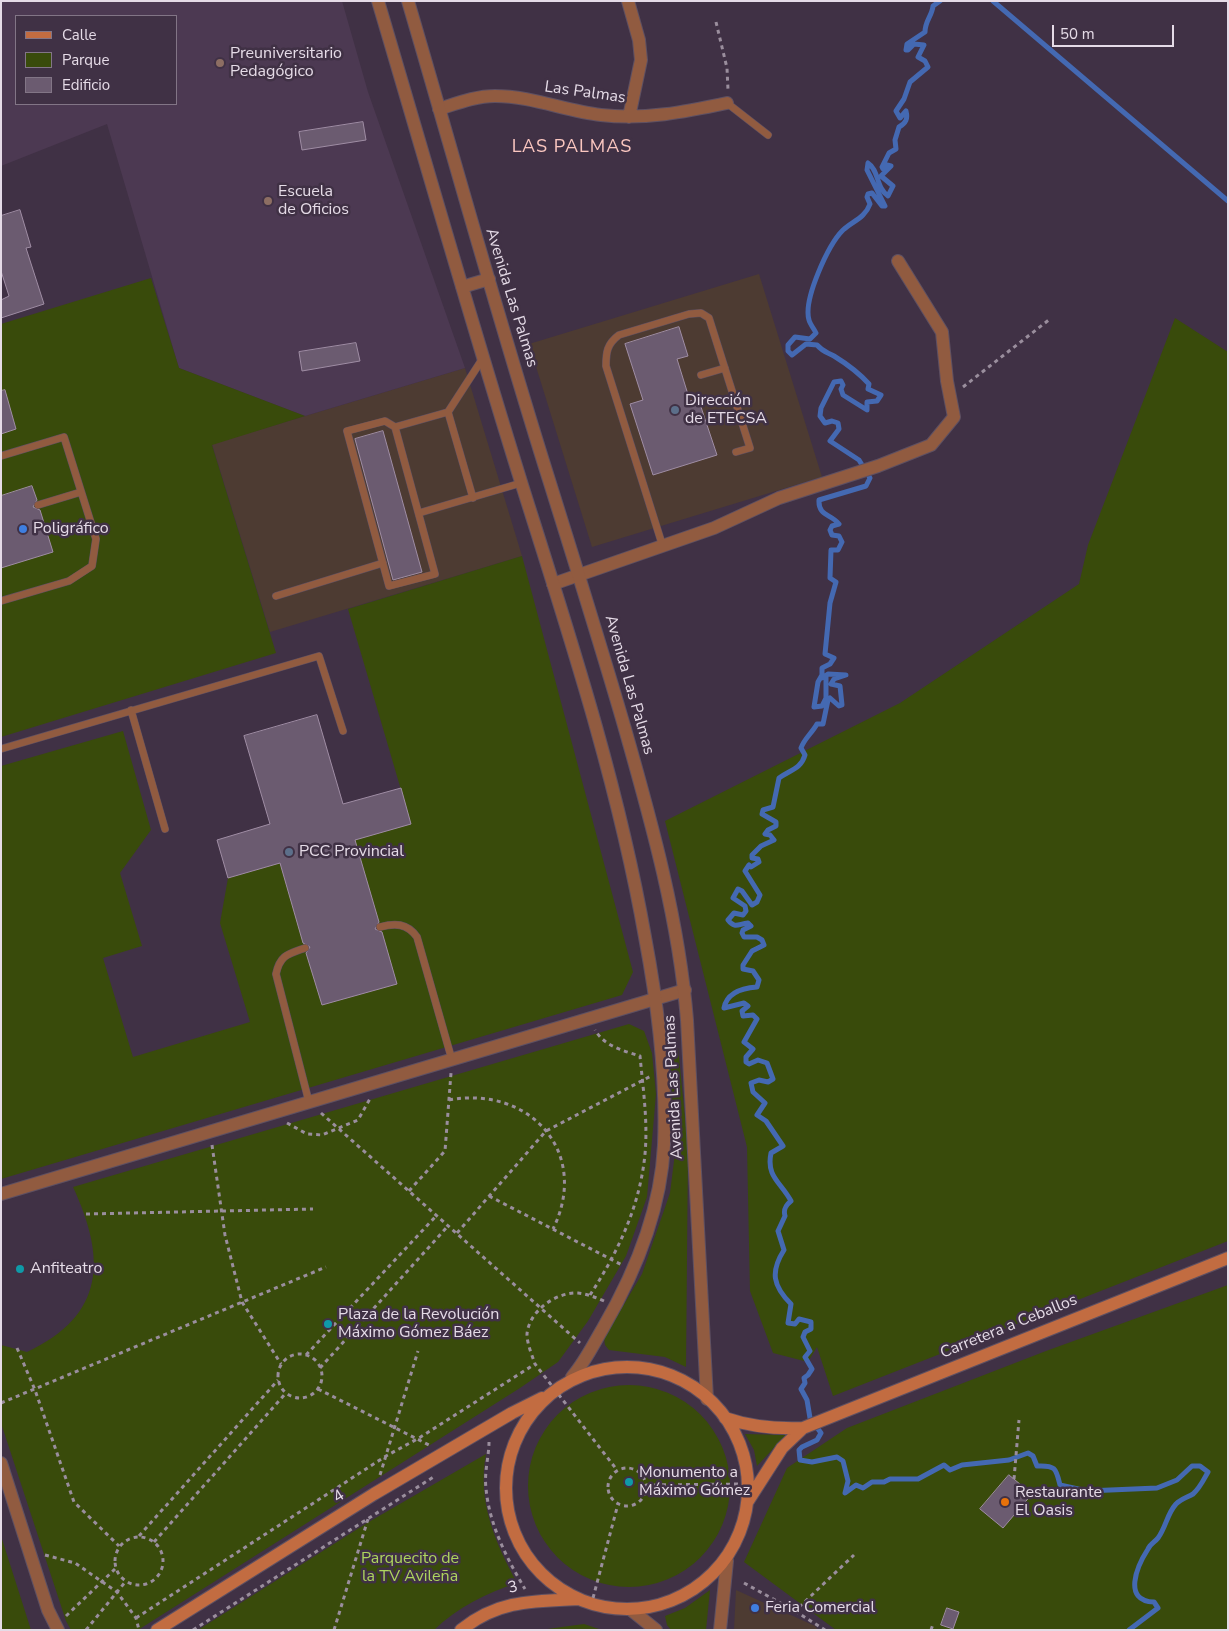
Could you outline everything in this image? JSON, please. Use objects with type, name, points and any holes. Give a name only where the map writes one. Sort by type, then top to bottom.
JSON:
[{"type":"main road","name":"Carretera a Ceballos","points":[[725,1418],[743,1425],[772,1429],[803,1428],[1228,1258]]},
{"type":"main road","points":[[625,1368],[669,1376],[707,1399],[725,1418],[738,1442],[746,1469],[748,1484],[743,1522],[727,1560],[711,1578],[689,1592],[661,1604],[630,1609],[579,1599],[551,1582],[528,1559],[513,1530],[506,1498],[508,1466],[518,1435],[542,1398],[572,1377],[625,1368]]},
{"type":"main road","name":"4","points":[[158,1630],[374,1494],[512,1413],[542,1398]]},
{"type":"main road","name":"Carretera a Ceballos","points":[[747,1503],[782,1448],[803,1428]]},
{"type":"main road","name":"3","points":[[461,1630],[473,1620],[518,1602],[579,1599]]},
{"type":"street","name":"Avenida Las Palmas","points":[[378,1],[483,358],[554,584],[623,826],[656,999],[665,1105],[661,1168],[652,1212],[634,1271],[589,1352],[572,1377]]},
{"type":"street","name":"Avenida Las Palmas","points":[[408,1],[488,279],[580,576],[650,818],[670,905],[685,990],[707,1399]]},
{"type":"street","points":[[628,1],[639,40],[641,60],[629,117]]},
{"type":"street","name":"Las Palmas","points":[[439,109],[471,99],[496,96],[603,116],[629,117],[663,116],[727,104]]},
{"type":"street","points":[[554,584],[663,548],[714,528],[778,498],[878,466],[930,445],[954,417],[942,332],[898,261]]},
{"type":"street","points":[[462,287],[488,279]]},
{"type":"street","points":[[1,1194],[685,990]]},
{"type":"street","points":[[1,1463],[48,1610],[57,1628]]},
{"type":"street","points":[[720,1630],[727,1560]]},
{"type":"street","points":[[630,1609],[656,1630]]},
{"type":"lane","points":[[727,104],[768,135]]},
{"type":"lane","points":[[663,548],[606,366],[606,350],[611,341],[619,336],[689,314],[701,313],[709,318],[750,448],[736,452]]},
{"type":"lane","points":[[395,427],[448,412],[483,358]]},
{"type":"lane","points":[[701,375],[725,368]]},
{"type":"lane","points":[[448,412],[473,498]]},
{"type":"lane","points":[[385,421],[395,427],[418,514],[435,574],[389,586],[346,431],[385,421]]},
{"type":"lane","points":[[1,456],[64,437],[96,539],[92,566],[69,581],[1,601]]},
{"type":"lane","points":[[418,514],[522,483]]},
{"type":"lane","points":[[38,505],[82,492]]},
{"type":"lane","points":[[276,596],[383,564]]},
{"type":"lane","points":[[1,749],[320,656],[343,731]]},
{"type":"lane","points":[[130,710],[165,829]]},
{"type":"lane","points":[[380,927],[392,924],[402,925],[412,931],[416,937],[452,1060]]},
{"type":"lane","points":[[305,948],[278,962],[276,974],[310,1102]]},
{"type":"path","points":[[716,22],[727,68],[727,104]]},
{"type":"path","points":[[950,397],[1050,319]]},
{"type":"path","points":[[590,1019],[600,1038],[621,1050],[640,1056],[644,1154],[629,1222],[612,1260],[590,1295]]},
{"type":"path","points":[[409,1191],[445,1151],[452,1060]]},
{"type":"path","points":[[457,1233],[546,1130],[663,1070]]},
{"type":"path","points":[[272,1113],[307,1134],[322,1135],[340,1130],[358,1120],[366,1109],[376,1082]]},
{"type":"path","points":[[449,1100],[467,1097],[483,1098],[516,1107],[540,1122],[554,1142],[562,1164],[564,1189],[558,1220],[553,1229]]},
{"type":"path","points":[[310,1102],[589,1352]]},
{"type":"path","points":[[139,1536],[154,1542],[160,1548],[163,1564],[156,1578],[141,1585],[126,1581],[115,1569],[114,1561],[118,1546],[124,1540],[139,1536],[278,1380],[281,1364],[242,1302],[225,1235],[210,1132]]},
{"type":"path","points":[[489,1196],[634,1271]]},
{"type":"path","points":[[86,1214],[313,1209]]},
{"type":"path","points":[[306,1355],[437,1215]]},
{"type":"path","points":[[320,1368],[448,1226]]},
{"type":"path","points":[[1,1402],[35,1390],[326,1267]]},
{"type":"path","points":[[17,1348],[35,1390],[74,1502],[118,1546]]},
{"type":"path","points":[[278,1380],[286,1393],[303,1398],[318,1389],[322,1373],[318,1363],[306,1355],[296,1355],[281,1364]]},
{"type":"path","points":[[136,1618],[386,1456],[419,1438],[535,1364]]},
{"type":"path","points":[[318,1389],[419,1438],[445,1453]]},
{"type":"path","points":[[154,1542],[286,1393]]},
{"type":"path","points":[[1014,1479],[1019,1420]]},
{"type":"path","points":[[482,1447],[490,1442],[486,1488],[499,1538],[510,1564],[532,1601]]},
{"type":"path","points":[[630,1468],[641,1474],[646,1485],[643,1498],[632,1506],[618,1504],[613,1501],[607,1491],[609,1479],[617,1470],[630,1468]]},
{"type":"path","points":[[193,1630],[441,1473]]},
{"type":"path","points":[[646,1485],[748,1484]]},
{"type":"path","points":[[592,1603],[618,1504]]},
{"type":"path","points":[[29,1551],[75,1562],[117,1592],[136,1618],[139,1630]]},
{"type":"path","points":[[795,1612],[854,1555]]},
{"type":"path","points":[[57,1628],[115,1569]]},
{"type":"path","points":[[86,1630],[126,1581]]},
{"type":"path","points":[[744,1582],[825,1630]]},
{"type":"path","points":[[931,1630],[933,1624]]},
{"type":"shaded area","name":"Escuela de Oficios","points":[[1,1],[342,1],[368,92],[465,368],[305,416],[179,368],[107,124],[1,166]]},
{"type":"shaded area","name":"Dirección de ETECSA","points":[[759,274],[822,477],[592,547],[529,344]]},
{"type":"shaded area","points":[[465,368],[522,556],[270,632],[212,444]]},
{"type":"shaded area","name":"Feria Comercial","points":[[736,1590],[815,1626],[818,1630],[734,1630]]},
{"type":"green space","points":[[151,278],[179,368],[305,416],[212,445],[276,653],[1,737],[1,324]]},
{"type":"green space","points":[[1175,318],[1228,352],[1228,1241],[833,1396],[817,1347],[808,1362],[773,1353],[750,1291],[747,1147],[665,821],[900,703],[1079,584],[1088,545]]},
{"type":"green space","name":"PCC Provincial","points":[[522,556],[633,972],[622,995],[1,1179],[1,766],[123,731],[151,830],[120,873],[142,946],[103,958],[133,1057],[250,1022],[220,923],[228,878],[280,863],[322,1005],[397,984],[355,840],[411,824],[348,609]]},
{"type":"green space","points":[[675,1017],[688,1148],[686,1367],[665,1357],[609,1350],[605,1345],[604,1338],[642,1274],[670,1193],[675,1153],[668,1019]]},
{"type":"green space","name":"Plaza de la Revolución Máximo Gómez Báez","points":[[629,1024],[644,1031],[652,1053],[656,1094],[647,1197],[626,1256],[588,1321],[558,1362],[138,1630],[71,1630],[66,1621],[1,1423],[1,1345],[27,1352],[53,1337],[72,1321],[85,1302],[92,1282],[94,1261],[91,1238],[84,1213],[73,1187]]},
{"type":"green space","points":[[1228,1285],[1228,1630],[836,1630],[744,1562],[787,1468],[847,1428],[1046,1351]]},
{"type":"green space","points":[[629,1385],[649,1387],[668,1393],[685,1402],[707,1422],[722,1447],[728,1466],[730,1486],[728,1506],[722,1525],[713,1542],[693,1564],[668,1579],[649,1585],[629,1587],[609,1585],[590,1579],[573,1570],[551,1550],[536,1525],[530,1506],[528,1486],[530,1466],[536,1447],[545,1430],[565,1408],[590,1393],[609,1387]]},
{"type":"green space","points":[[745,1434],[786,1435],[757,1466],[754,1450]]},
{"type":"green space","name":"Parquecito de la TV Avileña","points":[[486,1454],[484,1488],[486,1505],[495,1537],[517,1583],[494,1591],[472,1602],[434,1630],[198,1630],[367,1523]]},
{"type":"green space","points":[[1,1536],[31,1630],[1,1630]]},
{"type":"green space","points":[[710,1590],[706,1630],[671,1630],[667,1625],[665,1616],[685,1608]]},
{"type":"green space","points":[[584,1624],[602,1630],[540,1630]]},
{"type":"building","points":[[363,122],[366,140],[302,150],[299,132]]},
{"type":"building","points":[[20,210],[31,247],[26,248],[44,304],[1,318],[1,300],[9,296],[1,271],[1,216]]},
{"type":"building","points":[[679,327],[688,356],[677,359],[690,401],[698,398],[717,455],[653,475],[630,404],[643,400],[625,344]]},
{"type":"building","points":[[356,343],[360,361],[302,371],[299,352]]},
{"type":"building","points":[[5,390],[16,429],[1,434],[1,391]]},
{"type":"building","points":[[383,431],[422,572],[393,580],[355,439]]},
{"type":"building","name":"Poligráfico","points":[[32,486],[37,500],[33,507],[40,510],[53,552],[1,568],[1,496]]},
{"type":"building","name":"PCC Provincial","points":[[317,715],[343,804],[401,788],[411,824],[355,840],[379,922],[375,929],[382,932],[397,984],[322,1005],[306,953],[310,947],[303,943],[280,863],[228,878],[217,840],[270,824],[244,736]]},
{"type":"building","points":[[1009,1475],[1032,1494],[1003,1528],[980,1509]]},
{"type":"building","points":[[947,1608],[959,1612],[953,1629],[941,1625]]},
{"type":"waterway","points":[[940,1],[933,6],[925,32],[907,44],[906,50],[914,44],[924,45],[918,57],[925,61],[928,67],[910,82],[904,99],[896,111],[900,118],[906,111],[907,119],[899,127],[895,140],[896,149],[889,153],[882,167],[883,169],[887,165],[891,166],[881,176],[893,186],[888,196],[884,193],[872,166],[868,163],[867,170],[885,206],[882,206],[872,193],[868,194],[867,197],[870,204],[868,209],[837,237],[818,273],[810,300],[809,320],[816,333],[810,339],[795,337],[788,345],[788,351],[792,355],[806,344],[817,345],[823,351],[839,359],[857,372],[869,384],[868,389],[881,395],[877,401],[867,402],[867,410],[843,395],[841,381],[834,382],[821,408],[820,416],[825,423],[832,421],[838,423],[839,429],[830,441],[859,460],[870,478],[866,486],[819,500],[819,505],[823,512],[839,524],[832,526],[830,530],[832,535],[839,536],[842,542],[838,550],[831,550],[830,578],[836,582],[830,603],[825,654],[834,658],[830,664],[822,668],[822,678],[828,674],[846,675],[834,679],[831,684],[840,686],[842,705],[839,706],[830,698],[828,700],[823,724],[817,724],[802,745],[801,748],[805,755],[803,760],[798,766],[779,778],[773,807],[763,810],[762,814],[776,822],[776,826],[765,834],[770,835],[774,840],[761,846],[752,855],[752,858],[758,859],[759,862],[751,867],[749,865],[745,871],[760,895],[757,902],[752,905],[742,891],[738,889],[733,898],[745,906],[746,911],[743,915],[734,913],[728,920],[735,925],[748,923],[751,926],[743,930],[744,937],[757,937],[762,940],[764,945],[752,951],[743,965],[743,969],[753,971],[759,980],[757,987],[746,988],[728,998],[724,1008],[744,1003],[748,1006],[742,1011],[743,1016],[753,1015],[757,1019],[744,1042],[753,1049],[746,1057],[746,1062],[749,1064],[758,1060],[767,1063],[773,1079],[768,1082],[759,1080],[751,1083],[753,1092],[765,1103],[757,1115],[766,1121],[783,1146],[771,1153],[771,1168],[775,1179],[791,1201],[785,1207],[785,1216],[778,1231],[784,1250],[775,1272],[777,1285],[791,1304],[788,1323],[795,1324],[799,1319],[811,1322],[811,1329],[805,1332],[803,1337],[810,1351],[805,1357],[812,1369],[804,1378],[805,1383],[801,1389],[807,1400],[810,1418],[821,1433],[817,1440],[799,1450],[800,1460],[812,1462],[837,1457],[843,1461],[848,1481],[845,1493],[856,1485],[863,1488],[872,1482],[884,1482],[890,1479],[918,1479],[944,1465],[950,1470],[962,1465],[1009,1460],[1028,1453],[1033,1456],[1037,1466],[1052,1467],[1056,1472],[1060,1485],[1087,1491],[1157,1488],[1177,1480],[1192,1466],[1200,1466],[1208,1472],[1202,1483],[1193,1494],[1180,1501],[1173,1508],[1161,1534],[1144,1556],[1137,1573],[1135,1589],[1138,1596],[1144,1600],[1154,1602],[1158,1608],[1129,1630]]},
{"type":"waterway","points":[[993,1],[1228,201]]},
{"type":"waterway","points":[[822,675],[818,682],[814,707],[822,706],[826,698],[826,676]]},
{"type":"place","name":"Preuniversitario Pedagógico","points":[[220,63]]},
{"type":"place","name":"Escuela de Oficios","points":[[268,201]]},
{"type":"place","name":"Dirección de ETECSA","points":[[675,410]]},
{"type":"place","name":"Poligráfico","points":[[23,529]]},
{"type":"place","name":"PCC Provincial","points":[[289,852]]},
{"type":"place","name":"Anfiteatro","points":[[20,1269]]},
{"type":"place","name":"Plaza de la Revolución Máximo Gómez Báez","points":[[328,1324]]},
{"type":"place","name":"Monumento a Máximo Gómez","points":[[629,1482]]},
{"type":"place","name":"Restaurante El Oasis","points":[[1005,1502]]},
{"type":"place","name":"Feria Comercial","points":[[755,1608]]},
{"type":"district","name":"LAS PALMAS","points":[[572,148]]}]
